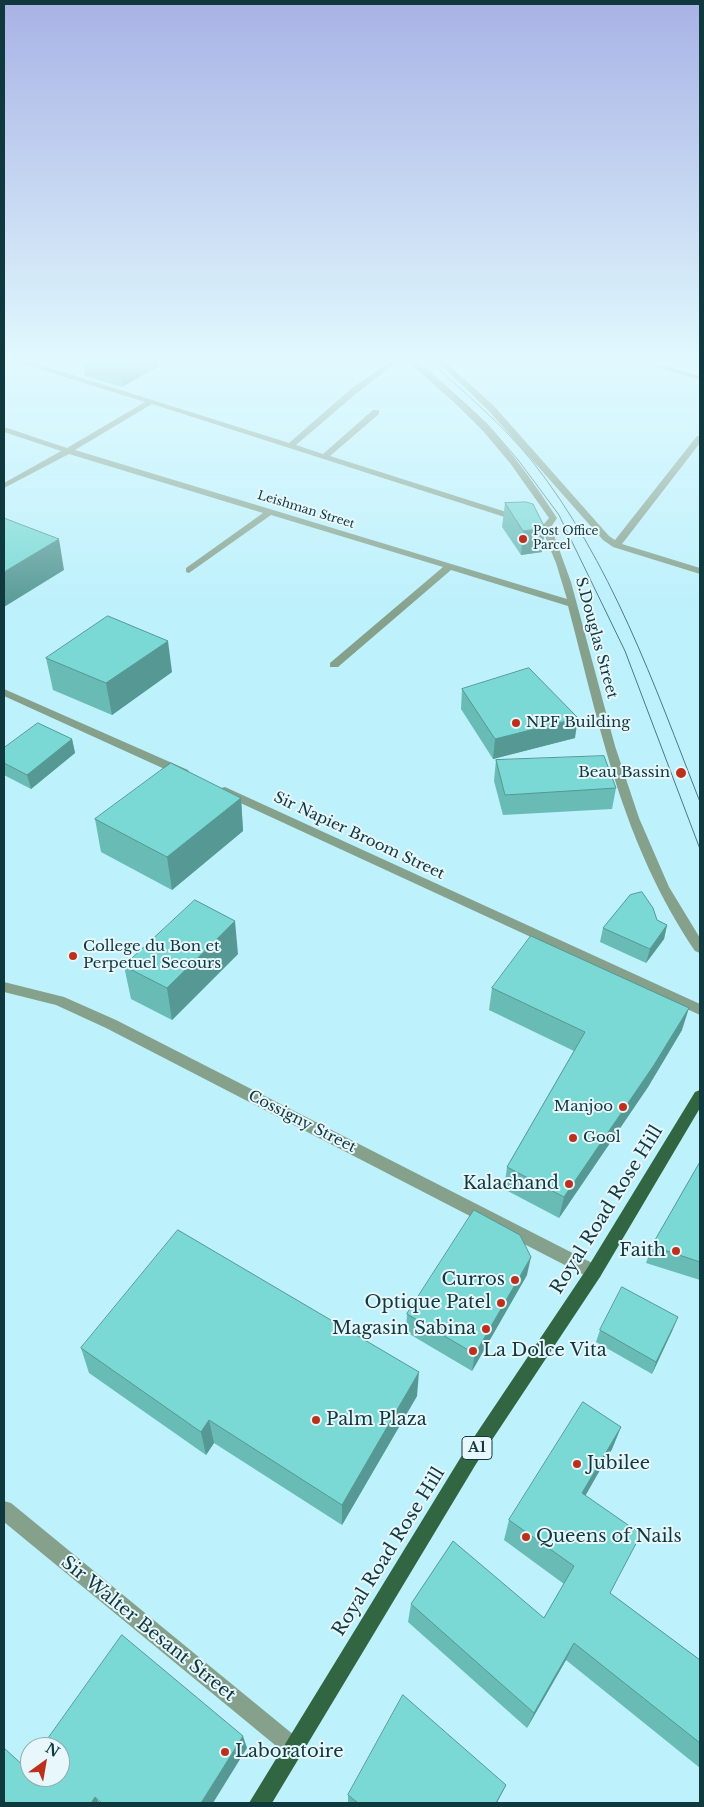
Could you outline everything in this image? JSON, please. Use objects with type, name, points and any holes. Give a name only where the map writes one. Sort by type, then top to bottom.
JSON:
[{"type":"main road","name":"Royal Road Rose Hill","points":[[262,1803],[293,1747],[470,1458],[594,1272],[700,1096]]},
{"type":"street","name":"Leishman Street","points":[[49,444],[573,604]]},
{"type":"street","points":[[4,486],[79,444]]},
{"type":"street","points":[[285,444],[546,528]]},
{"type":"street","points":[[325,456],[339,444]]},
{"type":"street","name":"S.Douglas Street","points":[[499,444],[527,480],[552,518],[552,521],[546,528],[573,604],[596,699],[622,786],[645,850],[671,905],[700,948]]},
{"type":"street","points":[[523,444],[600,531],[616,545],[700,571]]},
{"type":"street","points":[[616,545],[695,444]]},
{"type":"street","points":[[189,570],[270,512]]},
{"type":"street","points":[[334,666],[450,566]]},
{"type":"street","points":[[4,692],[193,777]]},
{"type":"street","name":"Sir Napier Broom Street","points":[[211,785],[700,1010]]},
{"type":"street","name":"Cossigny Street","points":[[4,987],[59,1001],[111,1024],[594,1272]]},
{"type":"street","name":"Sir Walter Besant Street","points":[[4,1510],[293,1747]]},
{"type":"building","points":[[526,502],[533,504],[545,528],[523,531],[505,503]]},
{"type":"building","points":[[4,518],[59,539],[4,572]]},
{"type":"building","points":[[108,616],[168,641],[106,683],[46,658]]},
{"type":"building","points":[[529,668],[578,718],[495,739],[462,689]]},
{"type":"building","points":[[38,723],[72,739],[27,775],[4,763],[4,748]]},
{"type":"building","points":[[604,756],[616,788],[505,795],[496,760]]},
{"type":"building","points":[[171,763],[241,798],[167,857],[95,819]]},
{"type":"building","points":[[642,892],[653,908],[657,920],[667,925],[650,949],[603,928],[630,895]]},
{"type":"building","points":[[195,900],[235,921],[167,988],[124,966]]},
{"type":"building","points":[[531,936],[689,1008],[654,1065],[564,1197],[507,1167],[585,1032],[492,988]]},
{"type":"building","points":[[700,1162],[700,1262],[652,1246]]},
{"type":"building","points":[[474,1210],[520,1235],[531,1257],[475,1354],[407,1314]]},
{"type":"building","points":[[178,1230],[419,1372],[342,1505],[209,1420],[201,1432],[81,1348]]},
{"type":"building","points":[[622,1287],[678,1317],[656,1362],[600,1330]]},
{"type":"building","points":[[583,1402],[621,1427],[582,1493],[641,1534],[610,1593],[700,1660],[700,1743],[574,1643],[534,1713],[411,1604],[453,1541],[544,1618],[574,1566],[509,1520]]},
{"type":"building","points":[[122,1635],[243,1736],[201,1803],[102,1803],[95,1797],[91,1803],[4,1803],[4,1748],[20,1763],[20,1787],[70,1787],[70,1737],[49,1737]]},
{"type":"building","points":[[403,1695],[506,1785],[496,1803],[358,1803],[348,1795]]},
{"type":"tram line","points":[[505,444],[559,515],[625,651],[700,849]]},
{"type":"tram line","points":[[518,444],[560,500],[608,582],[647,669],[700,802]]},
{"type":"place","name":"Post Office Parcel","points":[[523,539]]},
{"type":"place","name":"NPF Building","points":[[516,723]]},
{"type":"place","name":"Beau Bassin","points":[[681,773]]},
{"type":"place","name":"College du Bon et Perpetuel Secours","points":[[73,956]]},
{"type":"place","name":"Manjoo","points":[[623,1107]]},
{"type":"place","name":"Gool","points":[[573,1138]]},
{"type":"place","name":"Kalachand","points":[[569,1184]]},
{"type":"place","name":"Faith","points":[[676,1251]]},
{"type":"place","name":"Curros","points":[[515,1280]]},
{"type":"place","name":"Optique Patel","points":[[501,1303]]},
{"type":"place","name":"Magasin Sabina","points":[[486,1329]]},
{"type":"place","name":"La Dolce Vita","points":[[473,1351]]},
{"type":"place","name":"Palm Plaza","points":[[316,1420]]},
{"type":"place","name":"Jubilee","points":[[577,1464]]},
{"type":"place","name":"Queens of Nails","points":[[526,1537]]},
{"type":"place","name":"Laboratoire","points":[[225,1752]]}]
